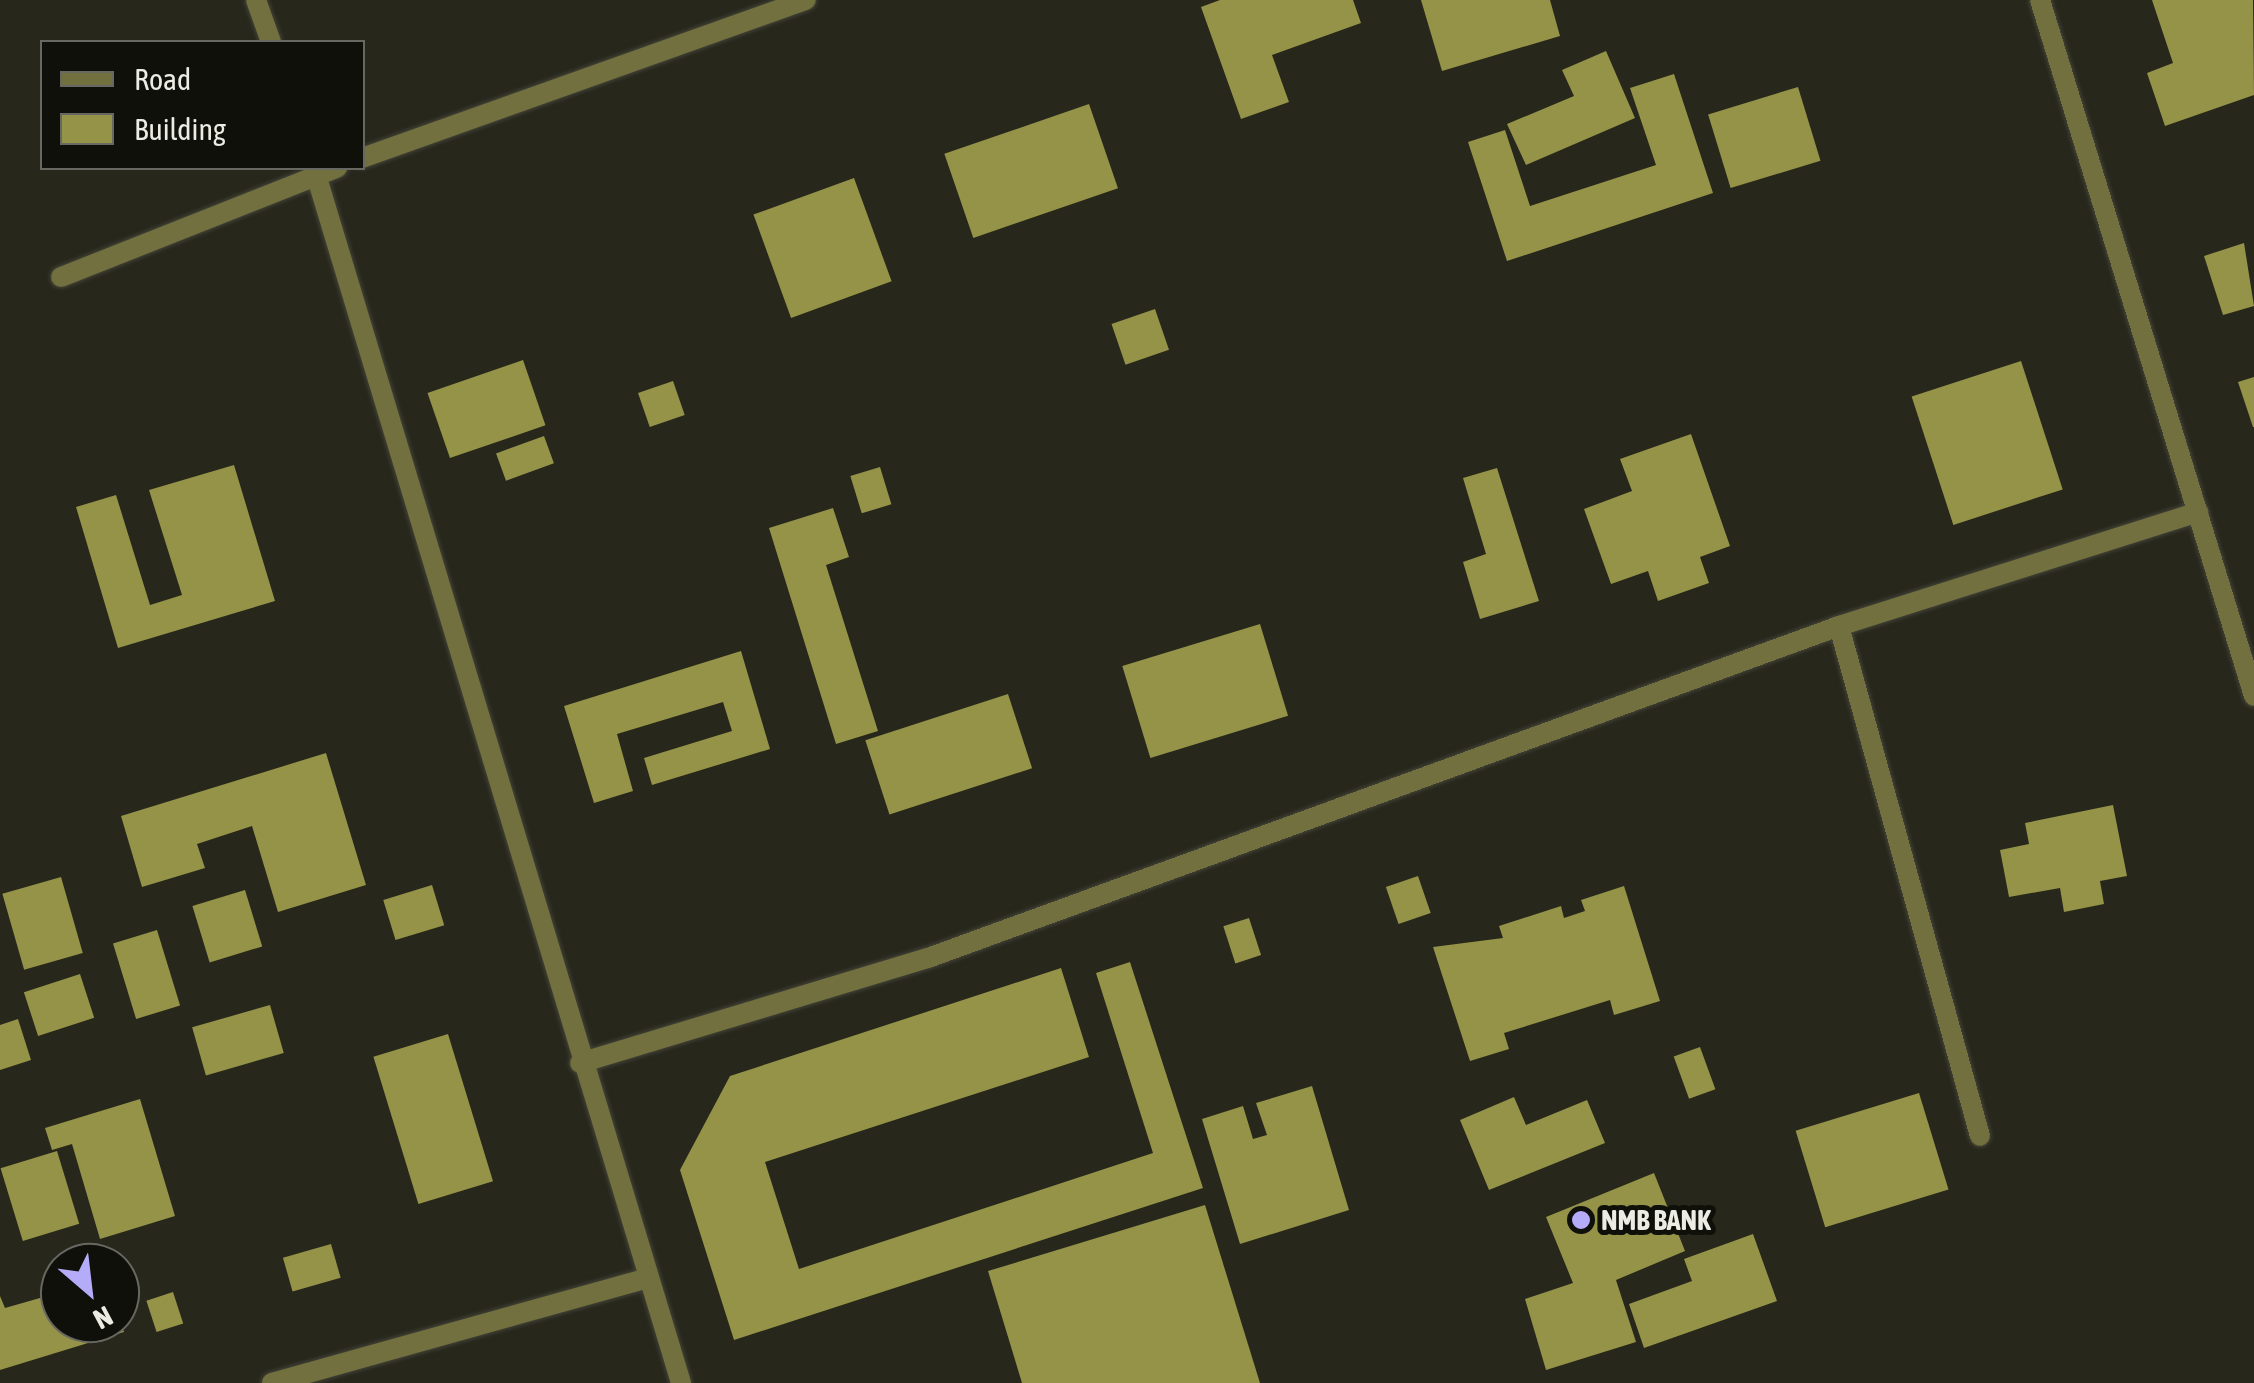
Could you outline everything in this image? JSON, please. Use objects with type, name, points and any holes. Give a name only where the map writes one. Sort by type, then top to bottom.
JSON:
[{"type":"street","points":[[256,0],[269,40]]},
{"type":"street","points":[[365,157],[806,0]]},
{"type":"street","points":[[2040,0],[2254,696]]},
{"type":"street","points":[[61,277],[323,170],[580,1062],[681,1383]]},
{"type":"street","points":[[580,1062],[1108,896],[1839,626],[2198,512]]},
{"type":"street","points":[[1839,626],[1980,1136]]},
{"type":"street","points":[[272,1383],[649,1278]]},
{"type":"building","points":[[1220,0],[1353,0],[1361,23],[1272,55],[1289,102],[1241,119],[1201,7]]},
{"type":"building","points":[[1421,0],[1550,0],[1560,36],[1442,71]]},
{"type":"building","points":[[2152,0],[2253,0],[2254,95],[2165,126],[2147,73],[2173,63]]},
{"type":"building","points":[[1606,51],[1635,118],[1526,165],[1507,124],[1574,96],[1562,70]]},
{"type":"building","points":[[1674,74],[1713,193],[1507,261],[1468,142],[1505,130],[1530,206],[1656,165],[1630,88]]},
{"type":"building","points":[[1798,87],[1821,161],[1731,188],[1708,114]]},
{"type":"building","points":[[1089,104],[1118,188],[973,238],[944,154]]},
{"type":"building","points":[[854,178],[892,281],[791,318],[753,215]]},
{"type":"building","points":[[2244,243],[2254,306],[2223,315],[2204,256]]},
{"type":"building","points":[[1155,309],[1169,350],[1126,365],[1112,324]]},
{"type":"building","points":[[523,360],[545,425],[450,458],[428,393]]},
{"type":"building","points":[[2021,361],[2063,489],[1953,525],[1912,397]]},
{"type":"building","points":[[2254,377],[2254,427],[2253,427],[2238,382]]},
{"type":"building","points":[[673,381],[685,415],[650,427],[638,393]]},
{"type":"building","points":[[1691,434],[1730,546],[1700,557],[1709,583],[1658,601],[1648,571],[1611,584],[1584,509],[1632,491],[1620,459]]},
{"type":"building","points":[[544,436],[554,463],[506,481],[496,453]]},
{"type":"building","points":[[234,465],[275,601],[118,648],[76,507],[116,495],[150,605],[182,595],[149,490]]},
{"type":"building","points":[[880,467],[891,504],[862,513],[850,476]]},
{"type":"building","points":[[1497,468],[1539,601],[1480,619],[1463,562],[1486,554],[1463,478]]},
{"type":"building","points":[[833,508],[849,557],[826,565],[878,731],[836,744],[769,528]]},
{"type":"building","points":[[1260,624],[1288,716],[1150,758],[1122,666]]},
{"type":"building","points":[[741,651],[770,749],[652,785],[644,758],[732,731],[723,702],[617,734],[633,791],[594,803],[564,706]]},
{"type":"building","points":[[1008,694],[1032,768],[889,815],[865,740]]},
{"type":"building","points":[[326,753],[366,885],[278,912],[252,826],[197,844],[205,868],[142,887],[121,816]]},
{"type":"building","points":[[2113,805],[2127,876],[2100,881],[2104,904],[2064,912],[2060,888],[2009,897],[2000,850],[2029,844],[2025,823]]},
{"type":"building","points":[[1418,876],[1431,913],[1399,924],[1386,887]]},
{"type":"building","points":[[61,877],[83,953],[24,970],[2,894]]},
{"type":"building","points":[[432,885],[444,925],[396,940],[383,900]]},
{"type":"building","points":[[1624,886],[1660,1001],[1614,1015],[1610,1000],[1504,1033],[1509,1049],[1470,1061],[1433,947],[1503,938],[1499,926],[1561,906],[1564,918],[1585,911],[1581,900]]},
{"type":"building","points":[[245,890],[262,946],[210,963],[192,906]]},
{"type":"building","points":[[1249,918],[1261,955],[1235,963],[1223,926]]},
{"type":"building","points":[[157,930],[180,1006],[136,1019],[113,943]]},
{"type":"building","points":[[1130,962],[1203,1188],[734,1340],[680,1170],[730,1076],[1061,968],[1089,1057],[765,1162],[799,1269],[1153,1153],[1096,973]]},
{"type":"building","points":[[80,974],[94,1018],[38,1036],[24,992]]},
{"type":"building","points":[[270,1005],[284,1053],[206,1075],[192,1027]]},
{"type":"building","points":[[18,1019],[31,1060],[0,1070],[0,1025]]},
{"type":"building","points":[[448,1034],[493,1181],[418,1204],[373,1057]]},
{"type":"building","points":[[1700,1047],[1715,1089],[1689,1099],[1674,1057]]},
{"type":"building","points":[[1312,1086],[1349,1210],[1240,1244],[1202,1119],[1243,1106],[1253,1139],[1267,1135],[1256,1103]]},
{"type":"building","points":[[1919,1093],[1949,1190],[1825,1227],[1796,1131]]},
{"type":"building","points":[[1514,1097],[1526,1125],[1587,1100],[1605,1143],[1489,1190],[1460,1120]]},
{"type":"building","points":[[140,1099],[175,1216],[100,1239],[72,1144],[52,1150],[45,1128]]},
{"type":"building","points":[[57,1151],[79,1224],[23,1241],[1,1168]]},
{"type":"building","points":[[1654,1173],[1685,1251],[1616,1280],[1636,1342],[1546,1370],[1525,1299],[1573,1283],[1546,1217]]},
{"type":"building","points":[[1205,1205],[1260,1383],[1022,1383],[988,1271]]},
{"type":"building","points":[[1753,1234],[1777,1301],[1644,1348],[1629,1304],[1692,1281],[1684,1259]]},
{"type":"building","points":[[331,1244],[341,1278],[293,1291],[283,1258]]},
{"type":"building","points":[[173,1292],[183,1323],[157,1332],[146,1301]]},
{"type":"building","points":[[0,1296],[5,1308],[40,1298],[40,1343],[88,1343],[0,1370]]},
{"type":"place","name":"NMB BANK","points":[[1581,1220]]}]
